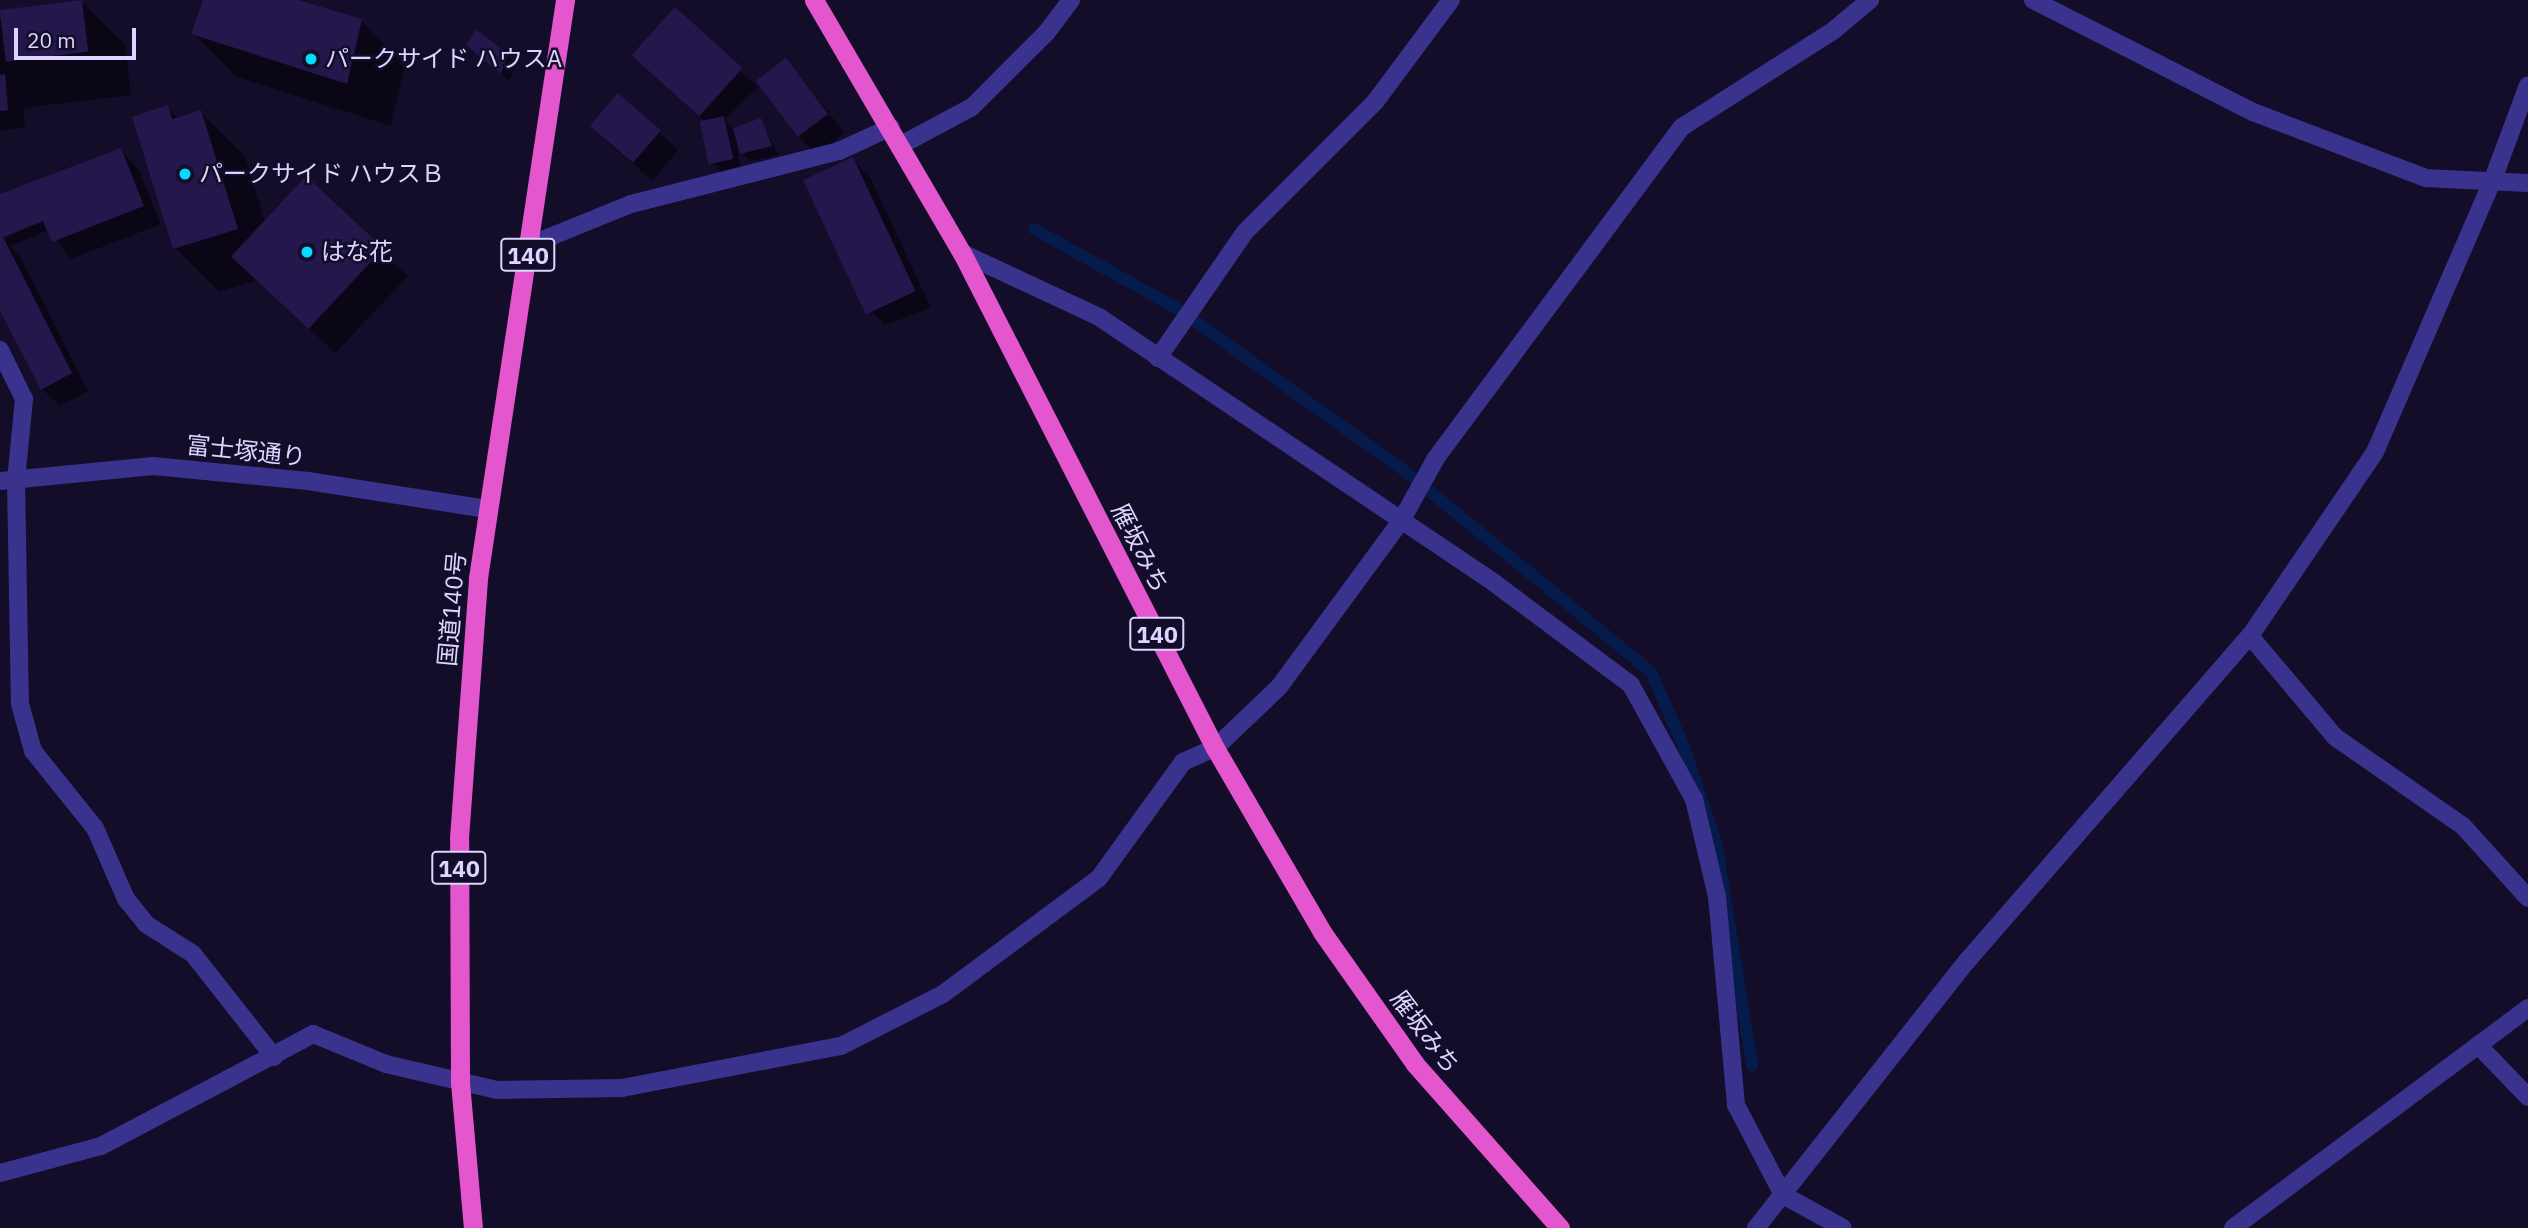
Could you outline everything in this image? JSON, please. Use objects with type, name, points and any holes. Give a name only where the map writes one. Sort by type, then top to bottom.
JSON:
[{"type":"highway","name":"国道140号","points":[[473,1228],[460,1083],[459,838],[486,509],[530,245],[565,0]]},
{"type":"highway","name":"雁坂みち","points":[[814,0],[891,127],[962,253],[1215,748],[1322,932],[1415,1064],[1560,1228]]},
{"type":"street","points":[[901,145],[972,107],[1047,32],[1071,0]]},
{"type":"street","points":[[1158,358],[1245,232],[1375,102],[1451,0]]},
{"type":"street","points":[[0,1173],[101,1146],[274,1057],[313,1034],[386,1064],[460,1083],[551,1092],[622,1088],[841,1046],[943,994],[1099,878],[1183,762],[1215,748],[1279,687],[1401,521],[1436,458],[1682,127],[1834,30],[1870,0]]},
{"type":"street","points":[[2033,0],[2253,112],[2426,178],[2528,183]]},
{"type":"street","points":[[1756,1228],[1825,1135],[1966,961],[2250,636],[2375,452],[2491,182],[2528,85]]},
{"type":"street","points":[[530,245],[631,204],[839,151],[891,127]]},
{"type":"street","points":[[962,253],[1100,317],[1504,590],[1631,685],[1694,799],[1717,896],[1736,1105],[1783,1195],[1843,1228]]},
{"type":"street","points":[[0,350],[24,399],[8,480],[20,704],[33,751],[94,828],[126,899],[146,924],[193,954],[274,1057]]},
{"type":"street","name":"富士塚通り","points":[[8,480],[153,466],[308,481],[486,509]]},
{"type":"street","points":[[2250,636],[2335,737],[2463,826],[2528,898]]},
{"type":"street","points":[[2233,1228],[2528,1008]]},
{"type":"street","points":[[2478,1045],[2528,1097]]},
{"type":"building","points":[[82,0],[88,52],[6,62],[0,10]]},
{"type":"building","name":"パークサイド ハウスA","points":[[203,0],[298,0],[362,19],[347,84],[191,34]]},
{"type":"building","points":[[675,7],[743,68],[699,116],[632,55]]},
{"type":"building","points":[[476,29],[508,54],[501,74],[466,45]]},
{"type":"building","points":[[786,58],[828,114],[798,137],[756,81]]},
{"type":"building","points":[[5,74],[8,110],[0,111],[0,75]]},
{"type":"building","points":[[618,93],[661,130],[633,163],[590,125]]},
{"type":"building","name":"パークサイド ハウスＢ","points":[[168,105],[172,119],[201,110],[238,229],[173,249],[132,117]]},
{"type":"building","points":[[724,116],[733,159],[709,164],[700,121]]},
{"type":"building","points":[[761,118],[772,146],[740,154],[733,128]]},
{"type":"building","points":[[121,148],[144,206],[52,242],[43,221],[3,237],[72,373],[41,390],[0,311],[0,194]]},
{"type":"building","points":[[853,157],[916,291],[866,314],[803,180]]},
{"type":"building","name":"はな花","points":[[306,176],[384,248],[309,329],[231,256]]},
{"type":"waterway","points":[[1034,229],[1175,307],[1401,468],[1651,672],[1683,745],[1716,842],[1752,1065]]},
{"type":"place","name":"パークサイド ハウスA","points":[[311,59]]},
{"type":"place","name":"パークサイド ハウスＢ","points":[[185,174]]},
{"type":"place","name":"はな花","points":[[307,252]]}]
